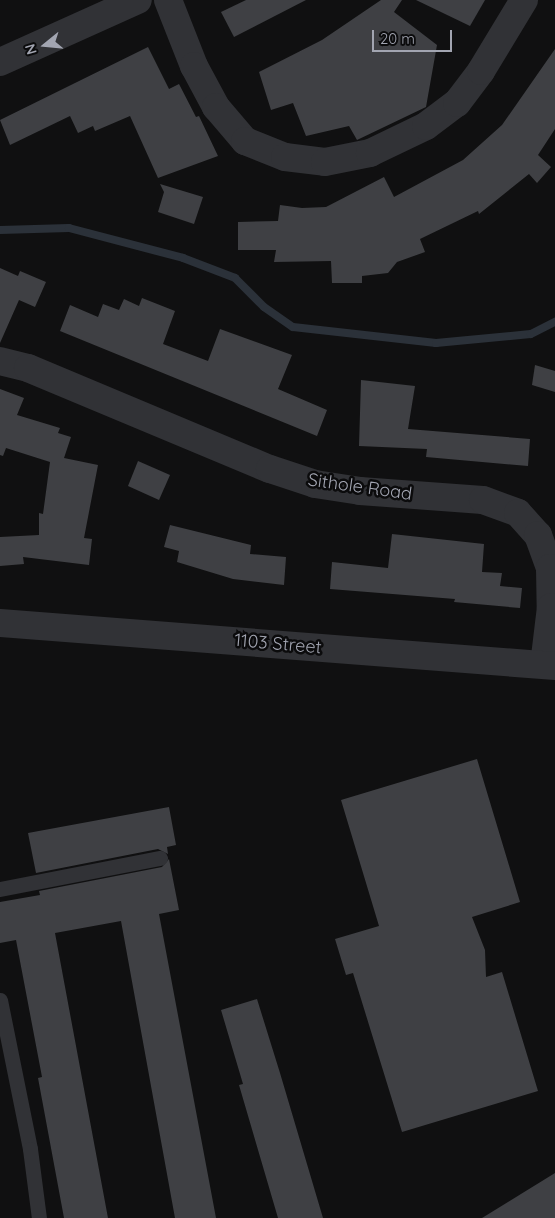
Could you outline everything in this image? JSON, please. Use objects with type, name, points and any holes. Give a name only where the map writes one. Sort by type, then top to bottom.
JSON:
[{"type":"street","points":[[0,62],[138,0]]},
{"type":"street","points":[[168,0],[194,66],[216,107],[245,141],[285,157],[325,162],[370,153],[426,126],[457,103],[481,71],[524,0]]},
{"type":"street","name":"Sithole Road","points":[[0,360],[28,368],[270,469],[315,484],[360,491],[483,500],[518,513],[538,535],[550,568],[550,665]]},
{"type":"street","name":"1103 Street","points":[[0,623],[550,665]]},
{"type":"lane","points":[[0,889],[160,858]]},
{"type":"lane","points":[[0,1000],[30,1149],[39,1218]]},
{"type":"building","points":[[246,0],[306,0],[234,37],[221,12]]},
{"type":"building","points":[[381,0],[402,0],[394,12],[437,45],[426,107],[357,140],[349,126],[306,136],[293,103],[271,110],[259,72],[322,40]]},
{"type":"building","points":[[416,0],[485,0],[470,26]]},
{"type":"building","points":[[148,47],[169,89],[179,84],[196,117],[199,116],[218,156],[158,178],[130,116],[95,131],[93,126],[78,133],[70,116],[10,145],[0,120]]},
{"type":"building","points":[[555,49],[555,129],[538,155],[551,167],[537,183],[529,174],[479,214],[478,211],[420,239],[425,252],[397,262],[388,273],[362,276],[362,283],[332,283],[331,261],[274,262],[276,250],[238,250],[238,222],[278,221],[280,205],[302,208],[326,207],[384,177],[394,197],[463,160],[502,125]]},
{"type":"building","points":[[160,184],[203,197],[194,224],[158,212],[164,192]]},
{"type":"building","points":[[0,268],[18,276],[20,271],[46,282],[35,307],[19,300],[0,343]]},
{"type":"building","points":[[142,298],[175,311],[163,344],[208,361],[220,329],[292,355],[278,389],[327,410],[317,436],[60,331],[70,305],[98,317],[103,304],[119,310],[124,299],[139,306]]},
{"type":"building","points":[[535,365],[555,371],[555,392],[532,385]]},
{"type":"building","points":[[361,380],[415,386],[408,429],[530,439],[528,466],[426,457],[427,449],[359,446]]},
{"type":"building","points":[[0,389],[24,398],[17,415],[60,428],[58,433],[71,437],[64,458],[98,465],[84,538],[92,539],[89,565],[23,557],[24,564],[0,566],[0,537],[39,535],[39,513],[43,514],[50,462],[6,448],[3,456],[0,455]]},
{"type":"building","points":[[138,461],[170,475],[159,500],[128,486]]},
{"type":"building","points":[[170,525],[251,545],[250,554],[286,557],[284,585],[233,579],[177,562],[179,551],[164,547]]},
{"type":"building","points":[[392,534],[484,544],[482,572],[502,573],[500,586],[522,588],[520,608],[454,602],[455,599],[330,589],[332,562],[388,568]]},
{"type":"building","points":[[477,759],[520,902],[472,917],[485,950],[486,977],[502,972],[538,1091],[402,1132],[353,973],[346,975],[335,939],[379,926],[341,800]]},
{"type":"building","points":[[169,807],[176,845],[167,847],[168,854],[158,849],[36,873],[28,833]]},
{"type":"building","points":[[169,859],[179,910],[159,914],[216,1218],[175,1218],[121,921],[55,933],[108,1218],[64,1218],[38,1078],[42,1077],[16,940],[0,943],[0,902],[40,895],[39,891],[162,867]]},
{"type":"building","points":[[257,999],[323,1218],[278,1218],[239,1085],[243,1084],[221,1010]]},
{"type":"building","points":[[555,1173],[555,1218],[482,1218]]},
{"type":"waterway","points":[[0,230],[69,228],[183,258],[235,278],[264,307],[293,327],[436,343],[531,334],[555,322]]}]
